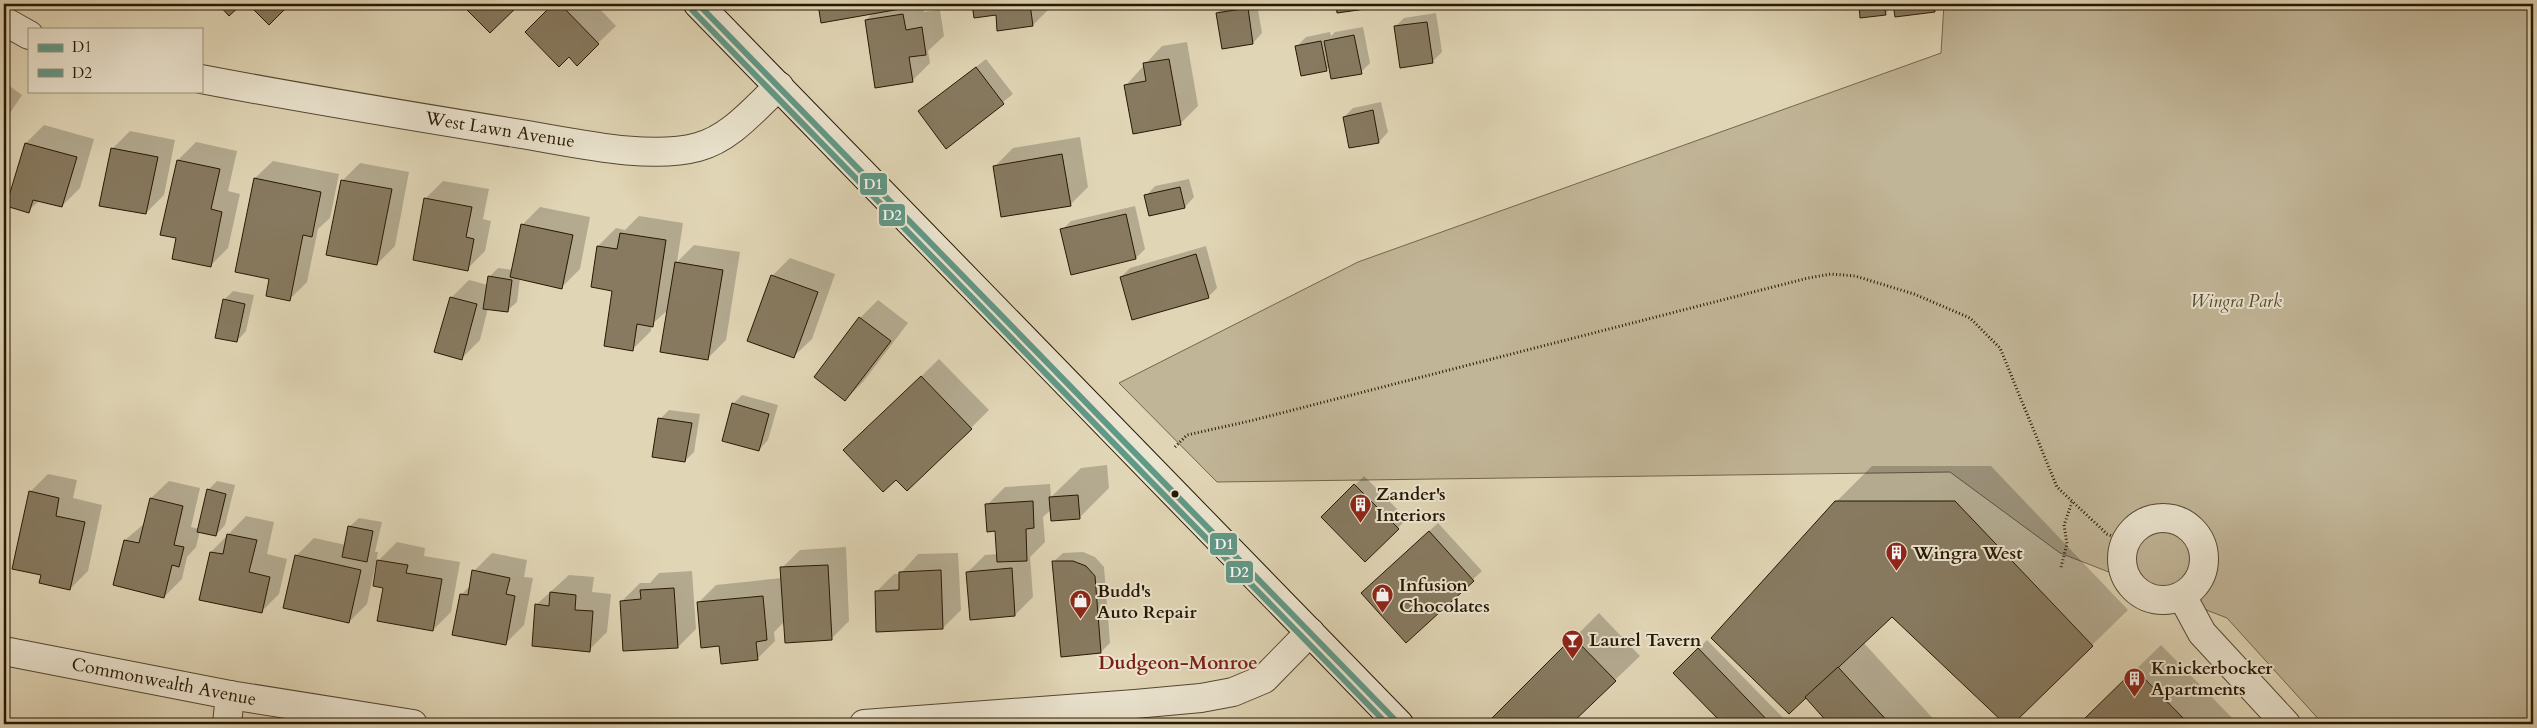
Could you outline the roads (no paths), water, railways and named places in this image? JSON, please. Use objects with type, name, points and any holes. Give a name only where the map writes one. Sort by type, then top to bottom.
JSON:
[{"type":"street","points":[[698,4],[1399,724]]},
{"type":"street","points":[[4,21],[28,34]]},
{"type":"street","name":"West Lawn Avenue","points":[[202,79],[318,101],[597,146],[666,152],[698,147],[723,138],[779,86]]},
{"type":"street","points":[[2166,518],[2186,524],[2196,534],[2203,547],[2204,561],[2201,575],[2194,587],[2182,596],[2168,600],[2153,599],[2140,593],[2130,583],[2123,570],[2122,555],[2126,542],[2134,530],[2146,521],[2166,518]]},
{"type":"street","points":[[2182,596],[2207,639],[2286,724]]},
{"type":"street","points":[[864,724],[1135,704],[1201,698],[1233,692],[1264,679],[1310,632]]},
{"type":"street","name":"Commonwealth Avenue","points":[[4,652],[230,695],[413,724]]},
{"type":"street","points":[[227,724],[230,695]]},
{"type":"place","name":"Zander's Interiors","points":[[1360,523]]},
{"type":"place","name":"Wingra West","points":[[1897,572]]},
{"type":"place","name":"Infusion Chocolates","points":[[1383,614]]},
{"type":"place","name":"Budd's Auto Repair","points":[[1081,620]]},
{"type":"place","name":"Laurel Tavern","points":[[1573,659]]},
{"type":"place","name":"Knickerbocker Apartments","points":[[2135,697]]},
{"type":"district","name":"Dudgeon-Monroe","points":[[1178,663]]},
{"type":"park label","name":"Wingra Park","points":[[2236,301]]}]
